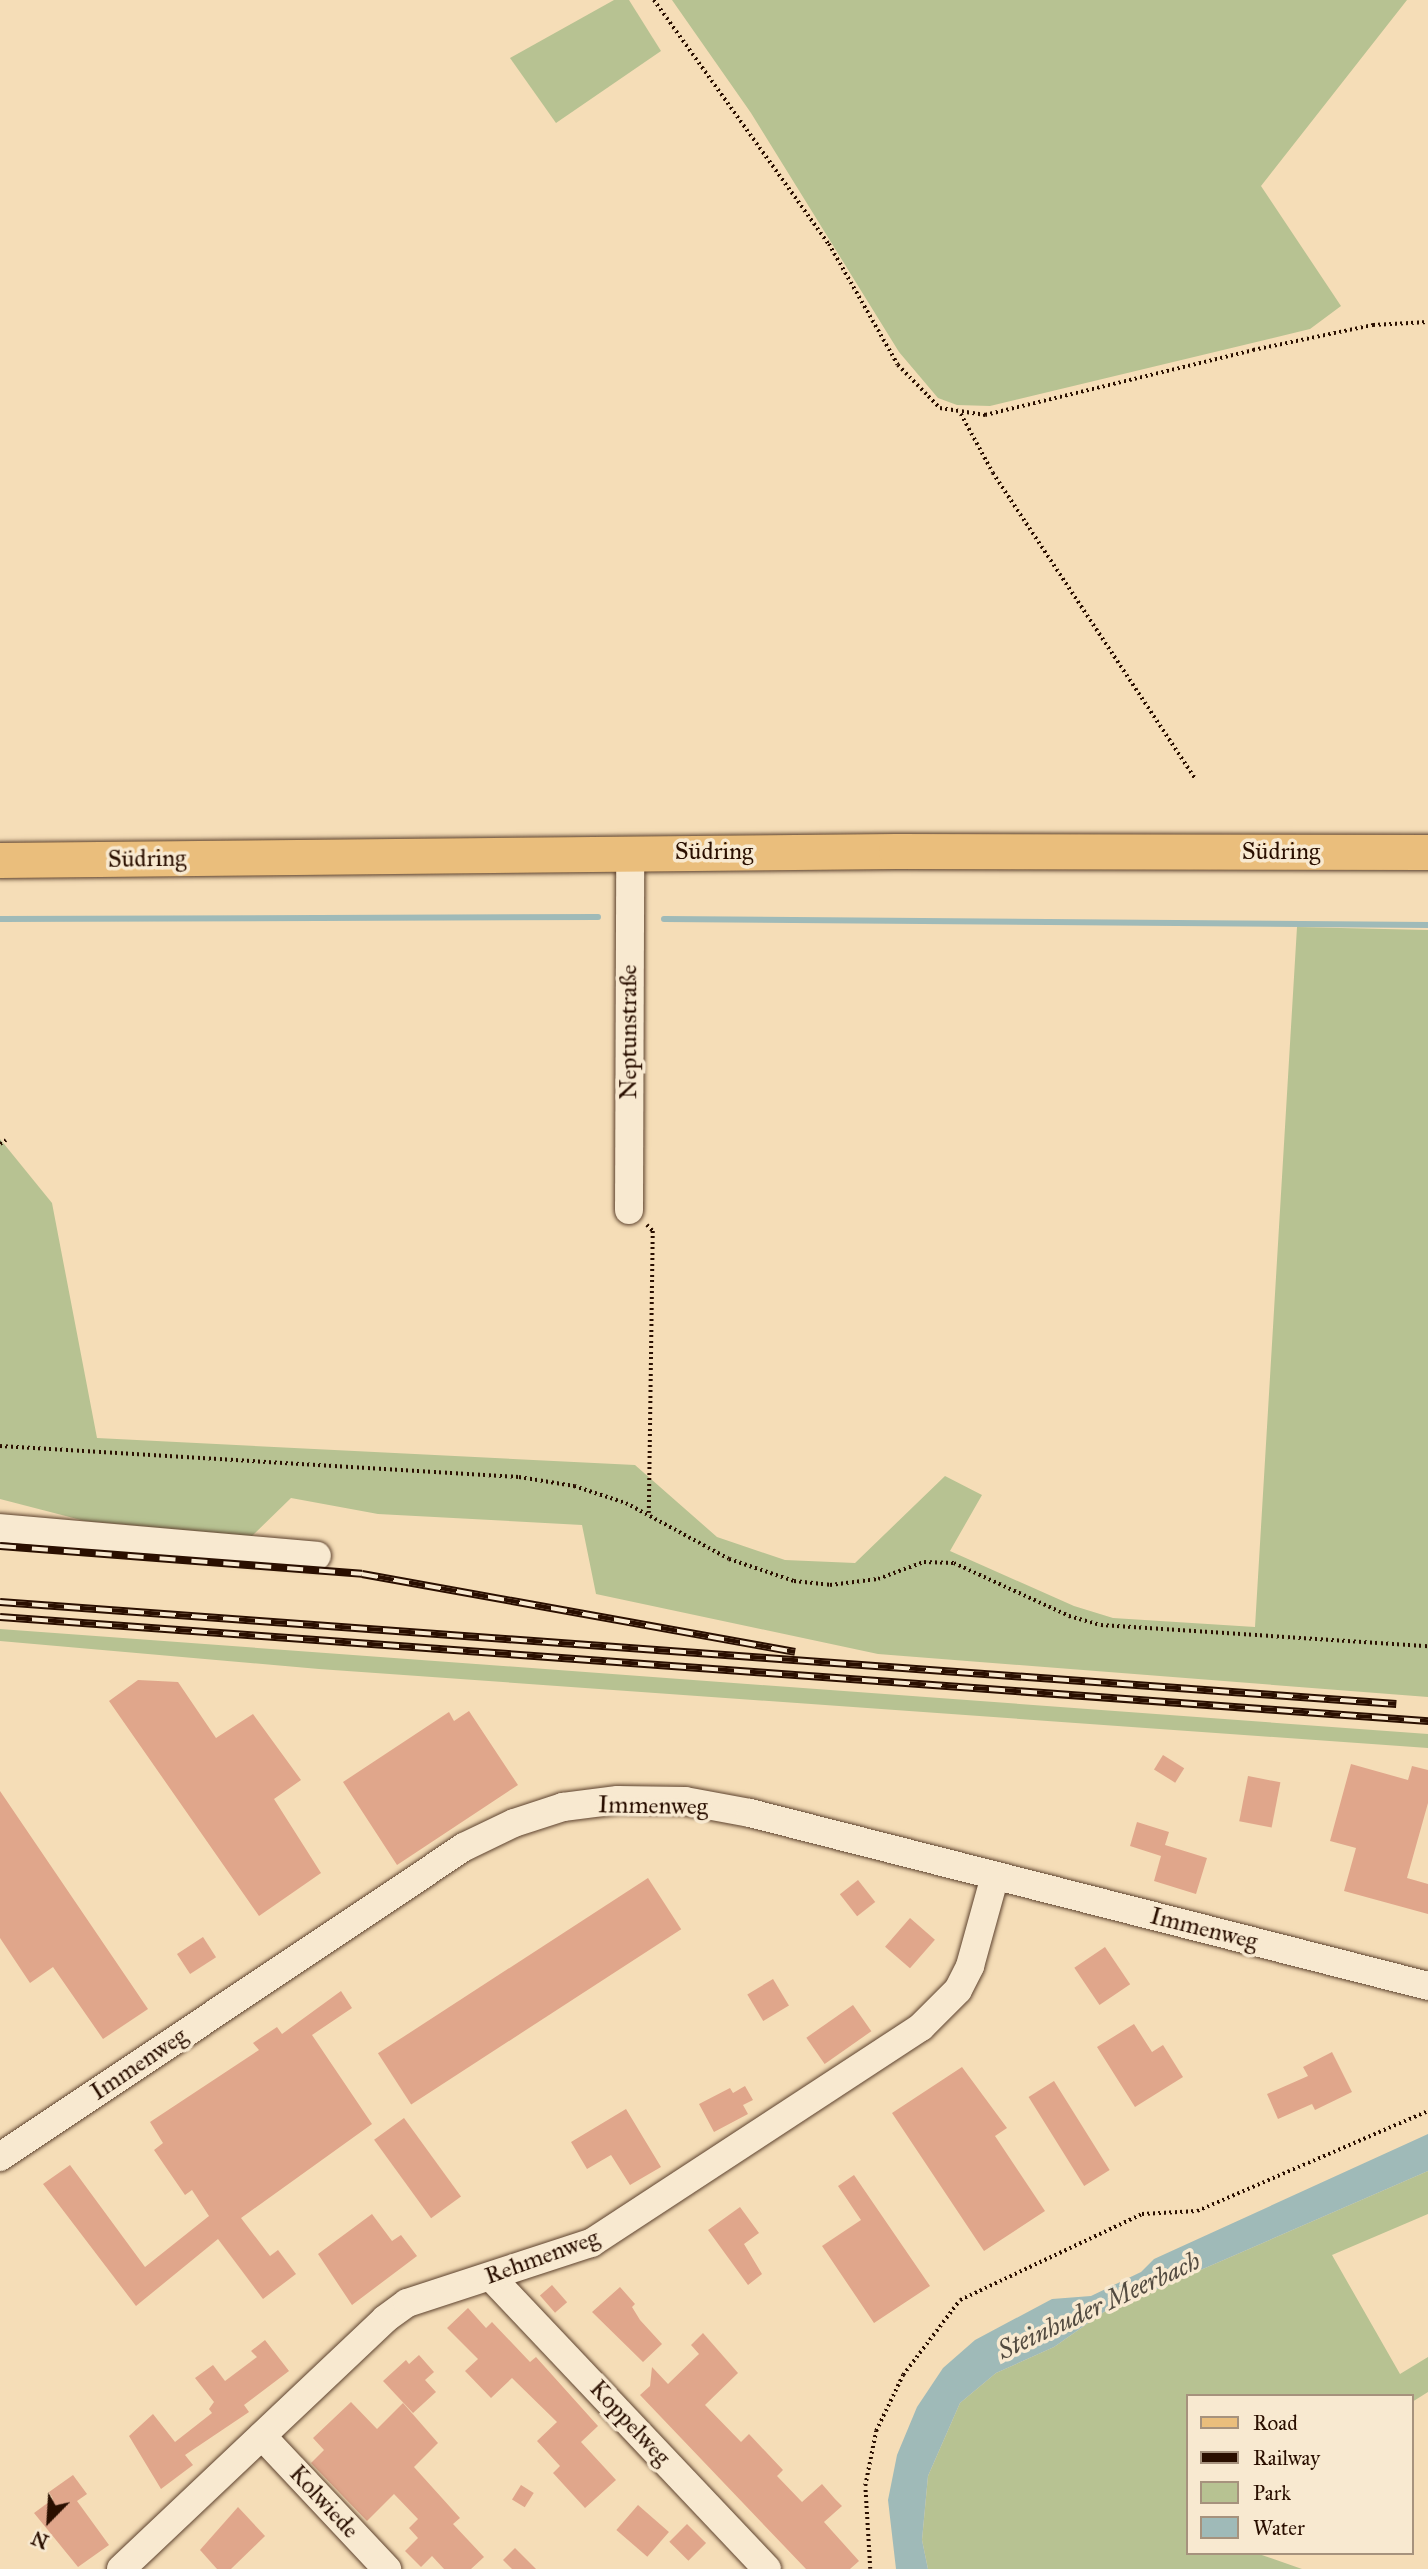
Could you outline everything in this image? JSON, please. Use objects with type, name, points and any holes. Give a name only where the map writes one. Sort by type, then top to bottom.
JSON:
[{"type":"main road","name":"Südring","points":[[0,860],[629,853],[1428,852]]},
{"type":"street","name":"Neptunstraße","points":[[629,853],[629,1210]]},
{"type":"street","points":[[0,1528],[317,1556]]},
{"type":"street","name":"Immenweg","points":[[0,2157],[464,1847],[514,1823],[563,1807],[618,1800],[685,1801],[750,1813],[1428,1986]]},
{"type":"street","name":"Rehmenweg","points":[[121,2569],[407,2303],[492,2278],[606,2234],[922,2027],[958,1990],[970,1966],[995,1876]]},
{"type":"street","name":"Koppelweg","points":[[492,2278],[767,2569]]},
{"type":"street","name":"Kolwiede","points":[[262,2436],[387,2569]]},
{"type":"path","points":[[654,0],[821,233],[898,365],[940,408],[961,414],[1021,408],[1373,325],[1428,322]]},
{"type":"path","points":[[961,414],[993,473],[1196,780]]},
{"type":"path","points":[[0,1144],[6,1140]]},
{"type":"path","points":[[629,1210],[653,1231],[649,1513]]},
{"type":"path","points":[[0,1446],[519,1478],[574,1486],[649,1513],[729,1559],[794,1581],[830,1585],[878,1579],[924,1562],[954,1563],[1069,1616],[1101,1625],[1428,1646]]},
{"type":"path","points":[[870,2569],[865,2486],[876,2431],[903,2375],[960,2300],[1142,2214],[1197,2211],[1237,2197],[1428,2111]]},
{"type":"green space","points":[[614,0],[629,0],[661,51],[556,123],[510,58]]},
{"type":"green space","points":[[672,0],[1407,0],[1261,186],[1341,306],[1310,329],[990,406],[957,405],[938,398],[899,352],[751,113]]},
{"type":"green space","points":[[1297,927],[1428,930],[1428,1697],[878,1654],[596,1594],[582,1525],[378,1514],[291,1498],[252,1536],[85,1521],[0,1499],[0,1139],[52,1203],[97,1438],[635,1465],[717,1537],[785,1560],[855,1563],[945,1476],[982,1495],[950,1551],[1074,1606],[1113,1618],[1255,1627]]},
{"type":"green space","points":[[0,1629],[1428,1734],[1428,1748],[319,1669],[0,1641]]},
{"type":"green space","points":[[1428,2171],[1428,2214],[1332,2255],[1400,2374],[1428,2357],[1428,2392],[1414,2401],[1414,2394],[1186,2394],[1186,2555],[1262,2555],[1302,2569],[928,2569],[922,2540],[928,2476],[960,2403],[996,2373],[1054,2347],[1104,2312]]},
{"type":"water","name":"Steinhuder Meerbach","points":[[1428,2134],[1428,2171],[1104,2312],[1054,2347],[996,2373],[960,2403],[928,2476],[922,2540],[928,2569],[896,2569],[888,2500],[897,2455],[917,2407],[943,2368],[975,2340],[1052,2299],[1091,2296],[1141,2272],[1154,2259]]},
{"type":"building","points":[[138,1680],[178,1682],[216,1738],[253,1714],[301,1780],[274,1799],[321,1873],[259,1916],[109,1701]]},
{"type":"building","points":[[469,1711],[518,1785],[397,1865],[343,1782],[449,1712],[454,1721]]},
{"type":"building","points":[[1163,1755],[1184,1768],[1175,1783],[1154,1769]]},
{"type":"building","points":[[1351,1764],[1408,1780],[1412,1766],[1428,1770],[1428,1803],[1407,1878],[1428,1884],[1428,1914],[1344,1891],[1356,1848],[1330,1841]]},
{"type":"building","points":[[1248,1776],[1280,1782],[1272,1827],[1239,1821]]},
{"type":"building","points":[[0,1791],[148,2009],[103,2039],[53,1967],[30,1983],[0,1938]]},
{"type":"building","points":[[1137,1822],[1169,1832],[1165,1845],[1207,1858],[1196,1894],[1154,1881],[1161,1856],[1130,1846]]},
{"type":"building","points":[[648,1878],[681,1929],[411,2105],[378,2053]]},
{"type":"building","points":[[858,1880],[875,1902],[857,1916],[840,1894]]},
{"type":"building","points":[[910,1918],[935,1940],[910,1968],[885,1947]]},
{"type":"building","points":[[203,1937],[216,1957],[190,1974],[177,1954]]},
{"type":"building","points":[[1105,1947],[1130,1984],[1099,2005],[1074,1968]]},
{"type":"building","points":[[773,1979],[789,2006],[763,2021],[747,1994]]},
{"type":"building","points":[[341,1991],[352,2008],[312,2035],[372,2124],[241,2218],[270,2256],[278,2250],[296,2274],[263,2299],[218,2239],[136,2306],[43,2184],[70,2165],[145,2267],[209,2216],[192,2190],[185,2195],[154,2150],[163,2143],[150,2122],[259,2050],[253,2043],[277,2027],[282,2034]]},
{"type":"building","points":[[853,2005],[871,2031],[825,2064],[806,2038]]},
{"type":"building","points":[[1134,2024],[1152,2052],[1163,2045],[1183,2077],[1135,2107],[1097,2047]]},
{"type":"building","points":[[1332,2052],[1352,2092],[1315,2110],[1312,2104],[1278,2119],[1267,2094],[1308,2076],[1303,2067]]},
{"type":"building","points":[[962,2067],[1007,2128],[995,2136],[1045,2211],[984,2251],[892,2113]]},
{"type":"building","points":[[1054,2081],[1110,2170],[1084,2186],[1029,2097]]},
{"type":"building","points":[[745,2086],[753,2100],[743,2105],[748,2114],[714,2132],[699,2104],[730,2088],[733,2093]]},
{"type":"building","points":[[626,2109],[661,2167],[630,2185],[611,2155],[587,2169],[571,2142]]},
{"type":"building","points":[[404,2118],[461,2196],[431,2218],[374,2140]]},
{"type":"building","points":[[854,2175],[930,2286],[874,2323],[822,2246],[861,2220],[838,2186]]},
{"type":"building","points":[[740,2207],[759,2233],[744,2244],[762,2274],[748,2285],[708,2230]]},
{"type":"building","points":[[372,2214],[392,2241],[401,2235],[417,2256],[352,2305],[318,2254]]},
{"type":"building","points":[[552,2285],[567,2302],[555,2313],[540,2295]]},
{"type":"building","points":[[620,2287],[635,2304],[632,2307],[640,2320],[662,2344],[643,2362],[592,2312]]},
{"type":"building","points":[[468,2308],[486,2328],[492,2322],[530,2362],[536,2357],[598,2426],[581,2442],[616,2480],[585,2508],[553,2473],[560,2466],[537,2441],[557,2422],[512,2378],[491,2398],[465,2371],[478,2359],[447,2328]]},
{"type":"building","points":[[703,2333],[738,2373],[705,2405],[741,2442],[749,2434],[783,2470],[777,2476],[802,2502],[822,2484],[842,2506],[824,2522],[859,2561],[850,2569],[806,2569],[640,2395],[650,2386],[652,2367],[668,2384],[699,2354],[691,2345]]},
{"type":"building","points":[[265,2340],[289,2371],[244,2405],[249,2412],[185,2455],[193,2465],[161,2489],[129,2436],[153,2414],[175,2442],[212,2413],[209,2409],[214,2402],[195,2378],[213,2365],[225,2381],[257,2357],[251,2351]]},
{"type":"building","points":[[419,2355],[434,2372],[425,2380],[436,2392],[413,2413],[383,2381],[406,2360],[409,2364]]},
{"type":"building","points":[[351,2402],[377,2429],[403,2403],[438,2443],[414,2467],[460,2518],[453,2524],[484,2557],[471,2569],[444,2569],[432,2556],[421,2567],[405,2551],[418,2538],[409,2528],[418,2519],[394,2494],[367,2521],[311,2463],[324,2450],[313,2438]]},
{"type":"building","points":[[73,2475],[87,2494],[77,2501],[109,2545],[78,2567],[34,2513],[53,2499],[49,2492]]},
{"type":"building","points":[[521,2485],[534,2493],[525,2507],[512,2499]]},
{"type":"building","points":[[638,2505],[669,2532],[647,2557],[616,2530]]},
{"type":"building","points":[[238,2507],[265,2536],[231,2569],[217,2569],[200,2550]]},
{"type":"building","points":[[687,2524],[706,2543],[688,2561],[669,2542]]},
{"type":"building","points":[[515,2548],[536,2569],[512,2569],[503,2560]]},
{"type":"waterway","points":[[0,919],[598,917]]},
{"type":"waterway","points":[[664,919],[1428,925]]},
{"type":"railway","points":[[0,1546],[362,1574],[795,1652]]},
{"type":"railway","points":[[0,1602],[1396,1704]]},
{"type":"railway","points":[[0,1617],[1428,1721]]}]
